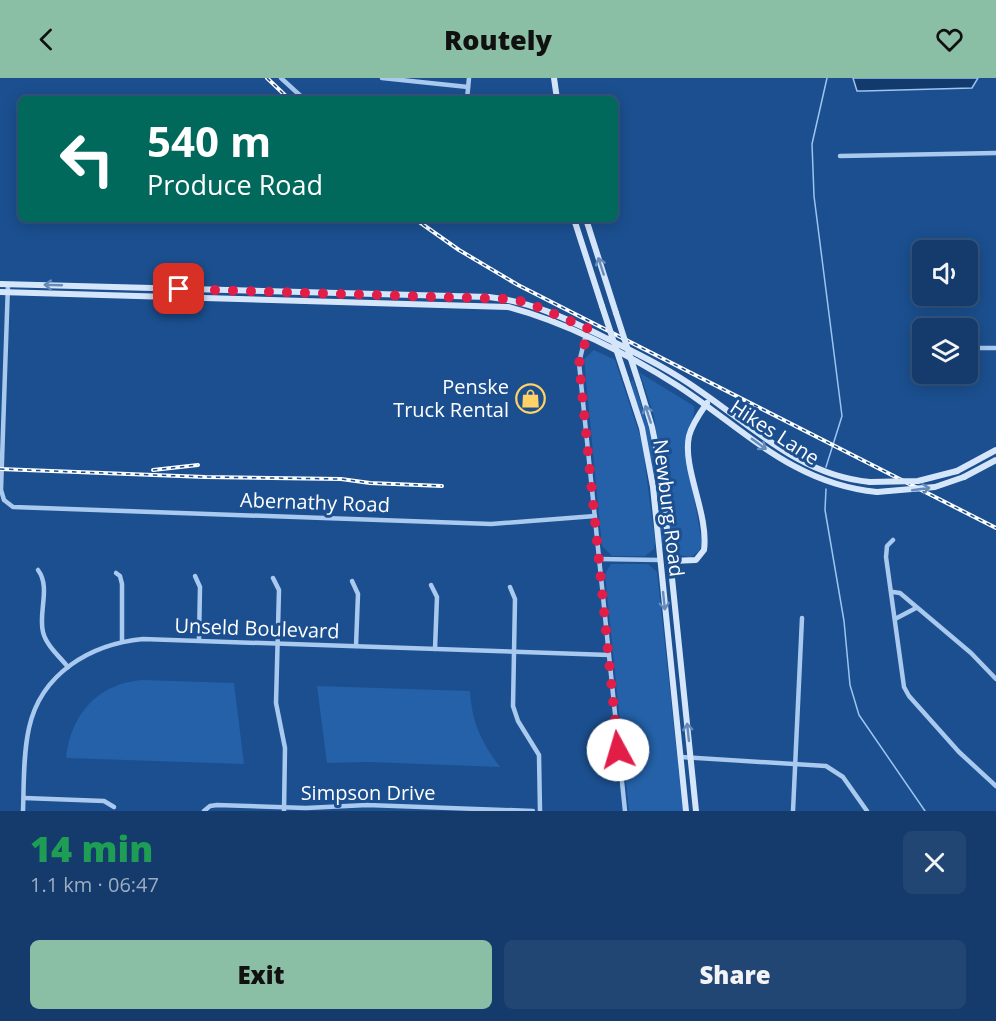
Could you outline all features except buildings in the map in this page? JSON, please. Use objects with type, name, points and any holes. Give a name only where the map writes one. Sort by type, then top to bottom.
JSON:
[{"type":"street","points":[[281,78],[300,96]]},
{"type":"street","points":[[382,78],[468,87]]},
{"type":"street","points":[[467,96],[469,78]]},
{"type":"street","points":[[554,78],[557,96]]},
{"type":"street","points":[[840,156],[996,153]]},
{"type":"street","name":"Newburg Road","points":[[575,222],[640,421],[653,487],[686,811]]},
{"type":"street","name":"Newburg Road","points":[[587,222],[652,427],[661,471],[696,811]]},
{"type":"street","name":"Hikes Lane","points":[[0,284],[489,297],[526,302],[589,329],[665,367],[801,462],[847,480],[918,482],[957,471],[996,450]]},
{"type":"street","name":"Abernathy Road","points":[[8,284],[1,494],[10,506],[491,525],[595,516]]},
{"type":"street","name":"Hikes Lane","points":[[0,292],[498,306],[534,314],[585,336],[659,374],[774,455],[802,472],[846,487],[877,492],[935,487],[963,477],[996,460]]},
{"type":"street","points":[[589,329],[585,336],[579,363],[625,811]]},
{"type":"street","points":[[978,348],[996,348]]},
{"type":"street","points":[[671,561],[696,560],[704,550],[705,530],[688,449],[690,431],[710,398]]},
{"type":"street","points":[[894,540],[885,552],[907,694],[967,760],[996,786]]},
{"type":"street","points":[[599,559],[660,560]]},
{"type":"street","points":[[38,570],[43,583],[43,632],[48,643],[68,667]]},
{"type":"street","points":[[116,573],[120,576],[122,584],[122,641]]},
{"type":"street","points":[[195,576],[200,586],[199,640]]},
{"type":"street","points":[[273,578],[279,590],[276,703],[285,748],[284,809]]},
{"type":"street","points":[[352,581],[358,594],[356,646]]},
{"type":"street","points":[[431,585],[437,597],[435,649]]},
{"type":"street","points":[[510,587],[515,599],[513,706],[518,722],[539,755],[540,811]]},
{"type":"street","points":[[893,592],[900,593],[958,642],[996,679]]},
{"type":"street","points":[[895,619],[916,608]]},
{"type":"street","points":[[793,811],[802,618]]},
{"type":"street","name":"Unseld Boulevard","points":[[23,811],[25,747],[30,723],[45,691],[68,667],[97,648],[122,641],[199,640],[609,655]]},
{"type":"street","points":[[681,756],[819,765],[838,772],[867,811]]},
{"type":"street","points":[[24,798],[104,801],[114,807]]},
{"type":"street","name":"Simpson Drive","points":[[204,810],[217,805],[284,809],[367,804],[534,811]]},
{"type":"shaded area","points":[[853,78],[978,78],[972,88],[857,91]]},
{"type":"shaded area","points":[[594,350],[615,360],[642,442],[655,541],[654,549],[645,556],[612,556],[602,546],[584,359]]},
{"type":"shaded area","points":[[640,373],[694,406],[685,446],[702,543],[699,551],[691,557],[678,555],[672,545],[654,416]]},
{"type":"shaded area","points":[[633,379],[652,438],[666,546],[662,546],[651,460],[631,382]]},
{"type":"shaded area","points":[[611,564],[648,564],[657,572],[683,811],[629,811],[605,574]]},
{"type":"shaded area","points":[[142,680],[234,683],[244,764],[66,758],[73,728],[89,704],[112,687]]},
{"type":"shaded area","points":[[317,686],[470,691],[479,731],[500,767],[368,762],[327,763]]},
{"type":"waterway","points":[[826,467],[842,416],[814,196],[812,144],[827,78]]},
{"type":"waterway","points":[[826,489],[825,510],[844,621],[850,685],[859,715],[925,811]]},
{"type":"railway","points":[[267,78],[286,96]]},
{"type":"railway","points":[[419,222],[459,250],[518,285],[996,528]]},
{"type":"railway","points":[[153,470],[198,465]]},
{"type":"railway","points":[[0,469],[205,477],[341,479],[370,483],[442,486]]},
{"type":"place","name":"Penske Truck Rental","points":[[530,398]]},
{"type":"route","points":[[179,289],[489,297],[526,302],[589,329],[579,356],[579,363],[618,750]]}]
